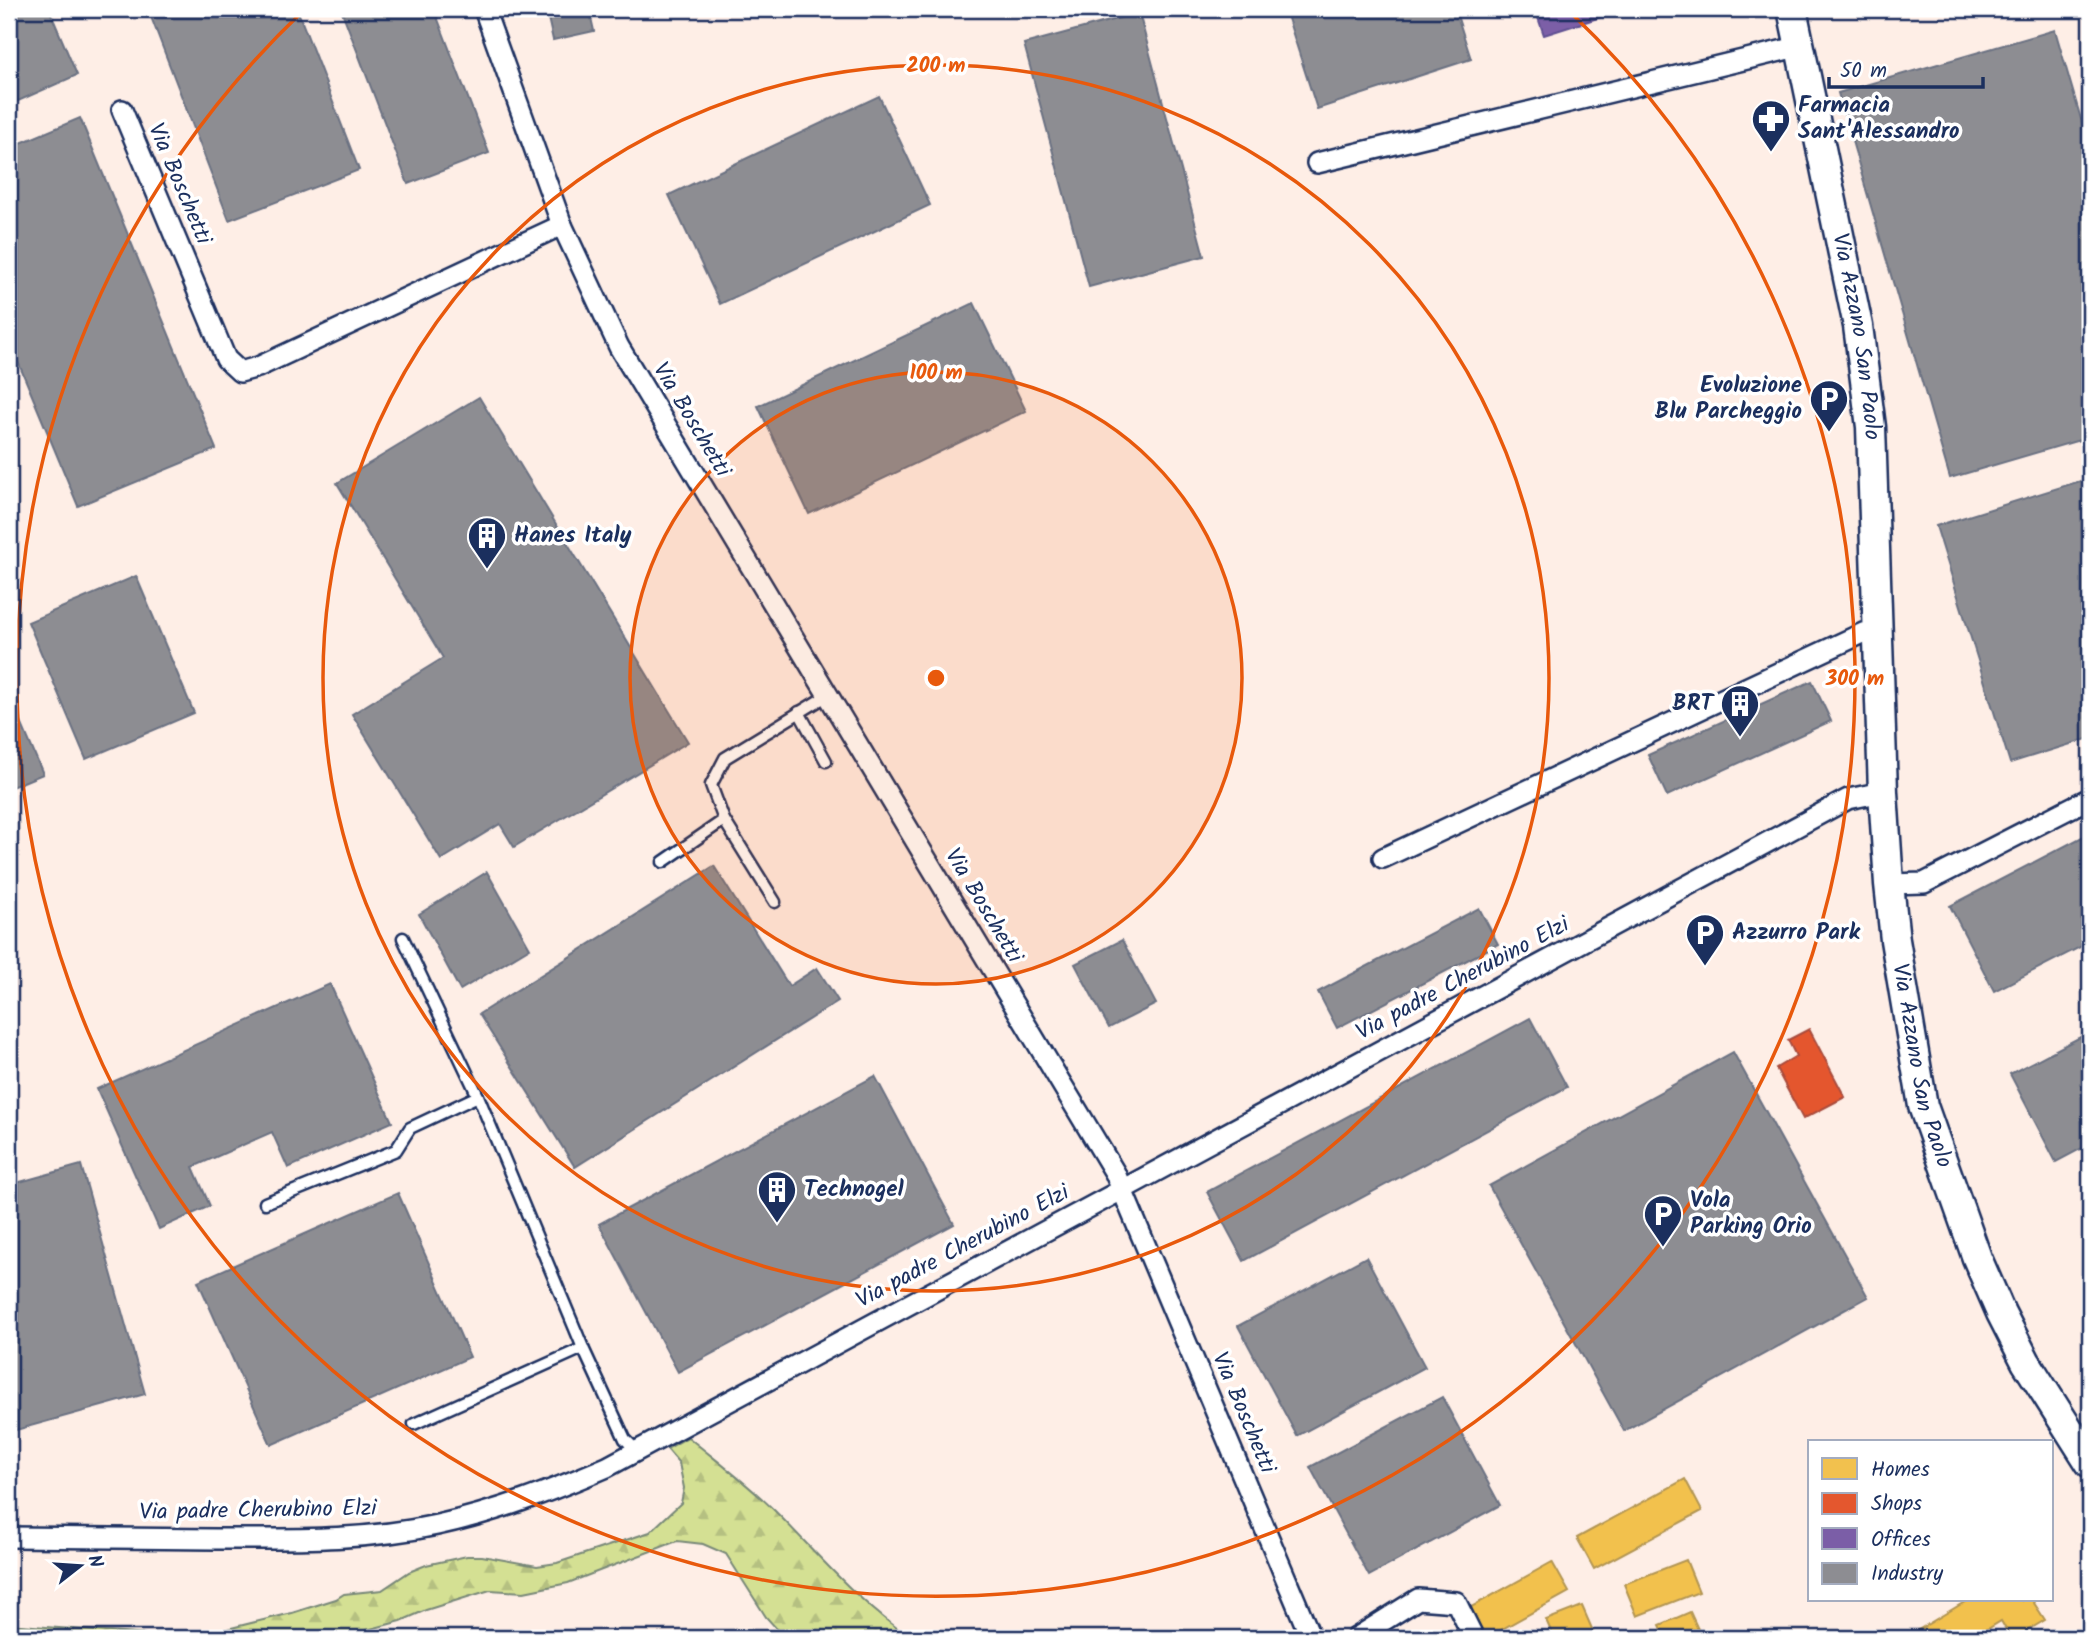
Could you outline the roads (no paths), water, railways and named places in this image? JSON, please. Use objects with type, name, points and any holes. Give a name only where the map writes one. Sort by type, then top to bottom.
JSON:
[{"type":"street","name":"Via Boschetti","points":[[484,9],[562,225],[619,347],[1122,1189],[1311,1638]]},
{"type":"street","name":"Via Azzano San Paolo","points":[[1792,9],[1858,326],[1871,427],[1883,792],[1889,884],[1895,940],[1923,1106],[1977,1258],[2001,1312],[2026,1362],[2090,1463]]},
{"type":"street","points":[[1317,163],[1801,46]]},
{"type":"street","name":"Via Boschetti","points":[[122,110],[226,359],[240,372],[258,368],[562,225]]},
{"type":"street","points":[[1383,858],[1863,633],[1878,632]]},
{"type":"street","name":"Via padre Cherubino Elzi","points":[[9,1537],[302,1539],[377,1535],[494,1511],[545,1494],[607,1467],[635,1449],[1849,799],[1883,792]]},
{"type":"street","points":[[1889,884],[1924,883],[2090,798]]},
{"type":"street","points":[[1356,1638],[1418,1599],[1456,1602],[1474,1638]]},
{"type":"lane","points":[[775,902],[724,820],[711,785],[725,758],[828,695]]},
{"type":"lane","points":[[799,712],[826,761]]},
{"type":"lane","points":[[663,862],[724,820]]},
{"type":"lane","points":[[403,938],[478,1096],[583,1348],[625,1438],[635,1449]]},
{"type":"lane","points":[[265,1203],[396,1150],[410,1128],[478,1096]]},
{"type":"lane","points":[[414,1424],[583,1348]]},
{"type":"place","name":"Farmacia Sant'Alessandro","points":[[1771,153]]},
{"type":"place","name":"Evoluzione Blu Parcheggio","points":[[1829,433]]},
{"type":"place","name":"Hanes Italy","points":[[487,570]]},
{"type":"place","name":"BRT","points":[[1740,738]]},
{"type":"place","name":"Azzurro Park","points":[[1705,967]]},
{"type":"place","name":"Technogel","points":[[777,1224]]},
{"type":"place","name":"Vola Parking Orio","points":[[1663,1248]]}]
